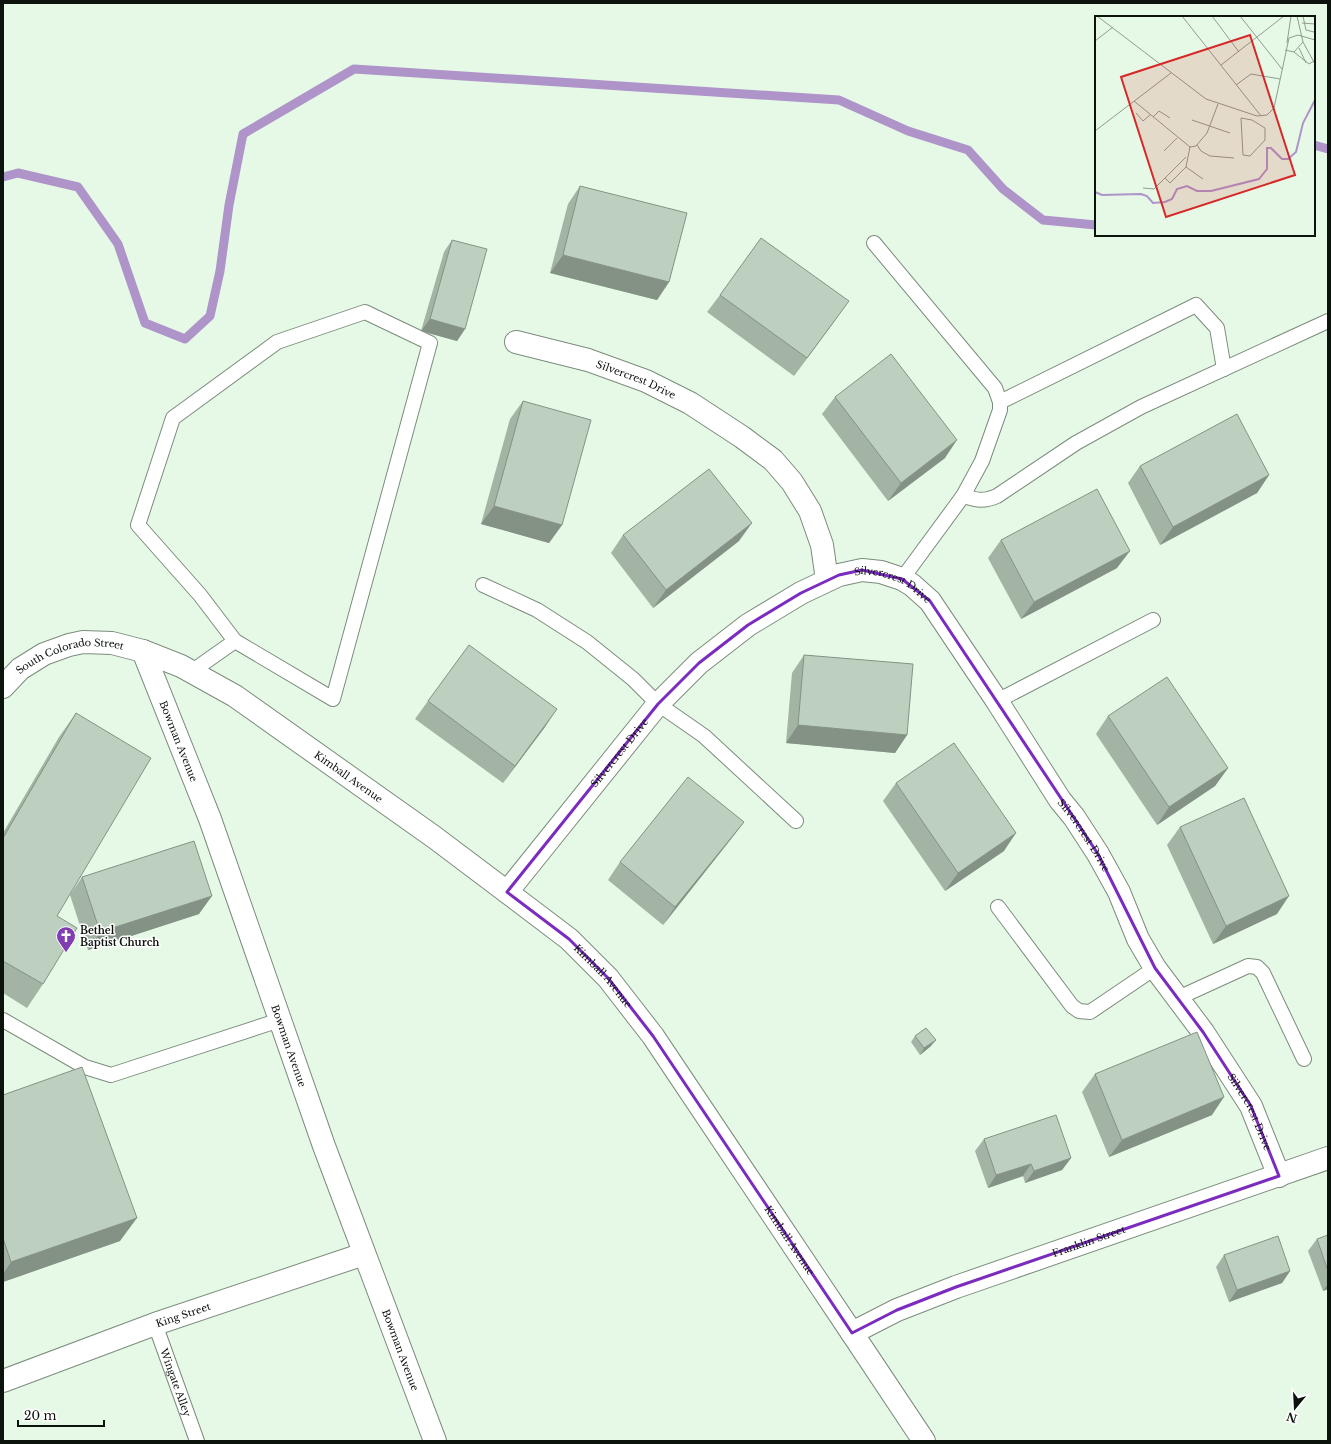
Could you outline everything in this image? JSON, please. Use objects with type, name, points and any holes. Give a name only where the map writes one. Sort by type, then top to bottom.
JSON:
[{"type":"street","name":"Silvercrest Drive","points":[[516,342],[588,360],[646,381],[690,403],[742,436],[773,460],[792,482],[810,511],[822,544],[827,580]]},
{"type":"street","name":"Silvercrest Drive","points":[[508,892],[658,704],[700,663],[748,625],[801,593],[839,575],[862,570],[882,572],[902,579],[912,585],[930,601],[997,701],[1060,800],[1074,817],[1098,854],[1119,892],[1138,939],[1155,968],[1203,1032],[1251,1106],[1279,1176]]},
{"type":"street","name":"South Colorado Street","points":[[3,687],[20,669],[26,665],[44,654],[69,645],[83,642],[112,643],[143,651]]},
{"type":"street","name":"Kimball Avenue","points":[[143,651],[191,672],[235,696],[434,837],[508,892],[569,939],[608,978],[653,1036],[924,1441]]},
{"type":"street","name":"Bowman Avenue","points":[[143,651],[210,819],[324,1146],[435,1441]]},
{"type":"street","name":"Franklin Street","points":[[852,1333],[897,1310],[956,1287],[1328,1158]]},
{"type":"street","name":"King Street","points":[[3,1381],[155,1324],[364,1254]]},
{"type":"lane","points":[[874,243],[995,388],[1000,402],[1000,410],[982,461],[963,496],[902,579]]},
{"type":"lane","points":[[1000,402],[1196,305],[1217,328],[1224,369]]},
{"type":"lane","points":[[365,312],[430,344],[333,699],[235,641],[200,595],[138,525],[173,418],[277,342],[365,312]]},
{"type":"lane","points":[[963,496],[977,501],[996,496],[1076,443],[1141,407],[1328,321]]},
{"type":"lane","points":[[483,585],[536,610],[587,642],[633,679],[658,704],[704,736],[796,822]]},
{"type":"lane","points":[[997,701],[1153,620]]},
{"type":"lane","points":[[191,672],[235,641]]},
{"type":"lane","points":[[998,907],[1072,1006],[1079,1011],[1090,1012],[1155,968]]},
{"type":"lane","points":[[1178,998],[1248,966],[1257,967],[1263,973],[1304,1059]]},
{"type":"lane","points":[[3,1020],[85,1067],[111,1075],[280,1020]]},
{"type":"lane","name":"Wingate Alley","points":[[155,1324],[197,1441]]},
{"type":"highlighted area","points":[[862,570],[902,579],[930,601],[1098,854],[1155,968],[1203,1032],[1251,1106],[1279,1176],[956,1287],[897,1310],[852,1333],[653,1036],[608,978],[569,939],[507,892],[658,704],[699,663],[748,625],[801,593],[839,575]]},
{"type":"building","points":[[580,186],[687,213],[669,282],[563,255]]},
{"type":"building","points":[[761,238],[849,301],[807,358],[720,295]]},
{"type":"building","points":[[452,240],[487,249],[465,329],[430,319]]},
{"type":"building","points":[[891,354],[957,440],[901,483],[835,397]]},
{"type":"building","points":[[523,401],[591,420],[562,525],[494,506]]},
{"type":"building","points":[[1237,414],[1269,475],[1173,527],[1140,466]]},
{"type":"building","points":[[709,469],[752,523],[666,590],[623,535]]},
{"type":"building","points":[[1097,489],[1130,551],[1034,602],[1001,540]]},
{"type":"building","points":[[469,645],[557,709],[515,766],[428,701]]},
{"type":"building","points":[[804,655],[913,664],[907,735],[798,725]]},
{"type":"building","points":[[1167,677],[1228,768],[1169,807],[1108,716]]},
{"type":"building","points":[[76,713],[151,758],[57,916],[77,928],[43,984],[3,961],[3,838]]},
{"type":"building","points":[[954,743],[1016,833],[958,873],[896,783]]},
{"type":"building","points":[[688,777],[744,822],[675,907],[620,862]]},
{"type":"building","points":[[1244,798],[1289,896],[1226,926],[1180,827]]},
{"type":"building","points":[[194,841],[212,896],[100,932],[82,877]]},
{"type":"building","points":[[926,1028],[936,1040],[924,1048],[915,1036]]},
{"type":"building","points":[[1197,1032],[1224,1097],[1122,1140],[1095,1074]]},
{"type":"building","points":[[82,1067],[137,1218],[11,1262],[3,1238],[3,1095]]},
{"type":"building","points":[[1056,1115],[1071,1158],[1034,1171],[1031,1164],[996,1175],[984,1139]]},
{"type":"building","points":[[1328,1235],[1328,1271],[1317,1239]]},
{"type":"building","points":[[1278,1236],[1290,1271],[1237,1290],[1224,1255]]},
{"type":"waterway","points":[[3,177],[18,173],[78,187],[118,244],[145,323],[185,339],[210,316],[220,271],[229,205],[243,134],[354,69],[839,100],[908,131],[968,150],[1003,189],[1043,220],[1095,225]]},
{"type":"waterway","points":[[1315,145],[1328,149]]},
{"type":"place","name":"Bethel Baptist Church","points":[[66,953]]}]
